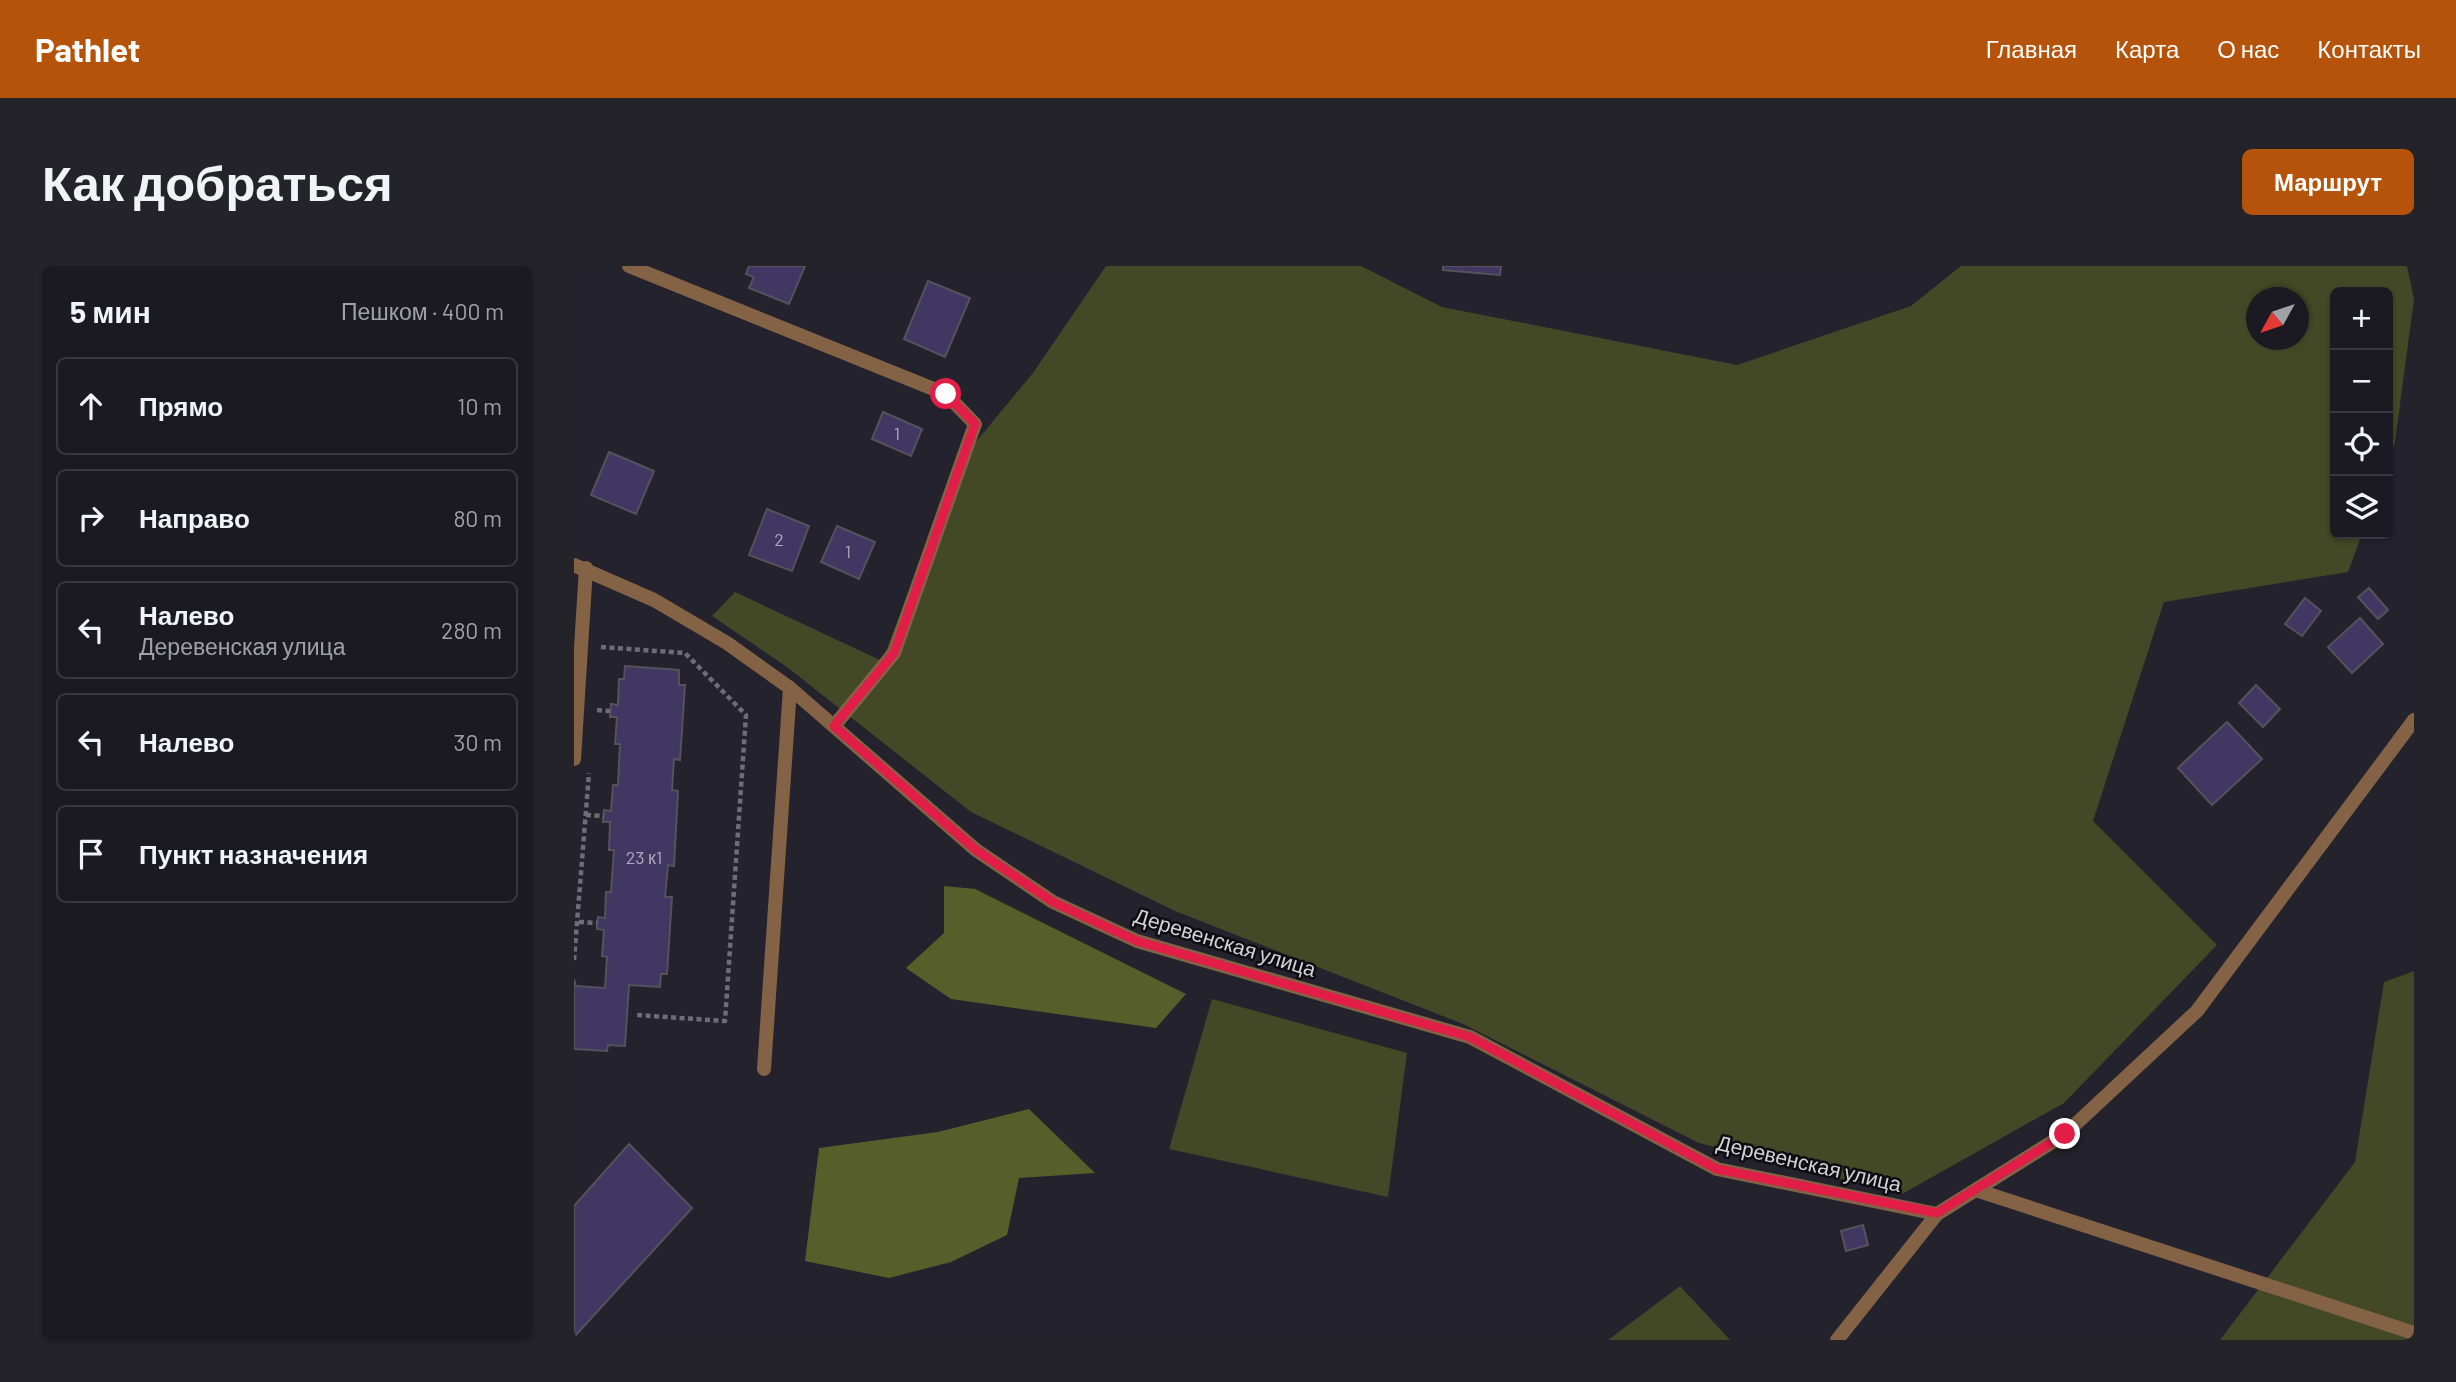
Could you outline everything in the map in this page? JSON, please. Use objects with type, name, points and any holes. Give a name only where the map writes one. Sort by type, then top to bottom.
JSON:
[{"type":"street","points":[[629,266],[946,394],[975,424],[894,653],[834,726]]},
{"type":"street","points":[[574,759],[581,646],[580,566]]},
{"type":"street","name":"Деревенская улица","points":[[580,566],[654,600],[716,637],[790,688],[976,850],[1053,902],[1137,941],[1470,1037],[1717,1169],[1937,1213]]},
{"type":"street","points":[[764,1069],[790,688]]},
{"type":"street","points":[[1836,1340],[1937,1213],[2065,1134],[2197,1011],[2414,720]]},
{"type":"street","points":[[1976,1190],[2414,1333]]},
{"type":"path","points":[[581,646],[685,653],[746,715],[725,1021],[637,1015]]},
{"type":"path","points":[[597,659],[598,647]]},
{"type":"path","points":[[592,723],[594,697]]},
{"type":"path","points":[[593,710],[610,710]]},
{"type":"path","points":[[574,960],[590,762]]},
{"type":"path","points":[[586,815],[604,816]]},
{"type":"path","points":[[574,867],[582,868]]},
{"type":"path","points":[[579,922],[597,923]]},
{"type":"green space","points":[[1106,266],[1361,266],[1442,307],[1737,365],[1911,306],[1961,266],[2407,266],[2414,299],[2393,448],[2393,287],[2330,287],[2330,539],[2360,539],[2348,572],[2164,602],[2093,821],[2217,945],[2064,1103],[1902,1194],[1699,1143],[1463,1024],[1175,911],[971,812],[787,667],[712,616],[735,592],[882,661],[960,461],[1033,373]]},
{"type":"green space","points":[[944,886],[975,889],[1186,994],[1156,1028],[951,999],[906,968],[944,933]]},
{"type":"green space","points":[[2414,971],[2414,1340],[2220,1340],[2355,1162],[2384,982]]},
{"type":"green space","points":[[1212,999],[1407,1053],[1388,1197],[1169,1149]]},
{"type":"green space","points":[[1029,1109],[1095,1173],[1019,1178],[1007,1235],[951,1262],[889,1278],[805,1261],[819,1148],[938,1132]]},
{"type":"green space","points":[[1680,1286],[1730,1340],[1608,1340]]},
{"type":"building","points":[[749,266],[805,266],[789,304],[749,288],[754,277],[746,274]]},
{"type":"building","points":[[1443,266],[1501,266],[1500,275],[1443,270]]},
{"type":"building","points":[[928,281],[970,298],[945,357],[904,339]]},
{"type":"building","points":[[883,412],[922,429],[911,456],[872,439]]},
{"type":"building","points":[[609,452],[654,471],[636,514],[591,495]]},
{"type":"building","points":[[767,509],[809,526],[792,571],[749,555]]},
{"type":"building","points":[[837,526],[875,542],[859,579],[821,562]]},
{"type":"building","points":[[2369,588],[2388,610],[2378,619],[2358,597]]},
{"type":"building","points":[[2305,598],[2321,611],[2302,636],[2285,624]]},
{"type":"building","points":[[2360,618],[2383,644],[2352,673],[2328,647]]},
{"type":"building","points":[[625,666],[679,670],[679,685],[685,685],[680,760],[674,759],[672,790],[678,791],[674,866],[668,865],[665,897],[672,897],[667,974],[661,974],[660,987],[629,985],[625,1046],[608,1045],[607,1051],[574,1049],[574,979],[576,986],[605,988],[607,957],[602,956],[604,930],[597,929],[597,923],[598,917],[605,918],[606,892],[611,892],[614,850],[609,850],[610,822],[603,822],[604,810],[611,811],[613,785],[618,785],[620,744],[615,744],[617,717],[610,717],[611,704],[618,705],[619,679],[624,679]]},
{"type":"building","points":[[2256,685],[2280,709],[2263,727],[2239,703]]},
{"type":"building","points":[[2227,722],[2262,759],[2212,805],[2178,768]]},
{"type":"building","points":[[629,1144],[692,1208],[574,1337],[574,1206]]},
{"type":"building","points":[[1863,1225],[1868,1245],[1846,1251],[1841,1231]]},
{"type":"route","points":[[946,394],[975,424],[894,653],[834,726],[976,850],[1053,902],[1137,941],[1470,1037],[1717,1169],[1937,1213],[2065,1134]]}]
